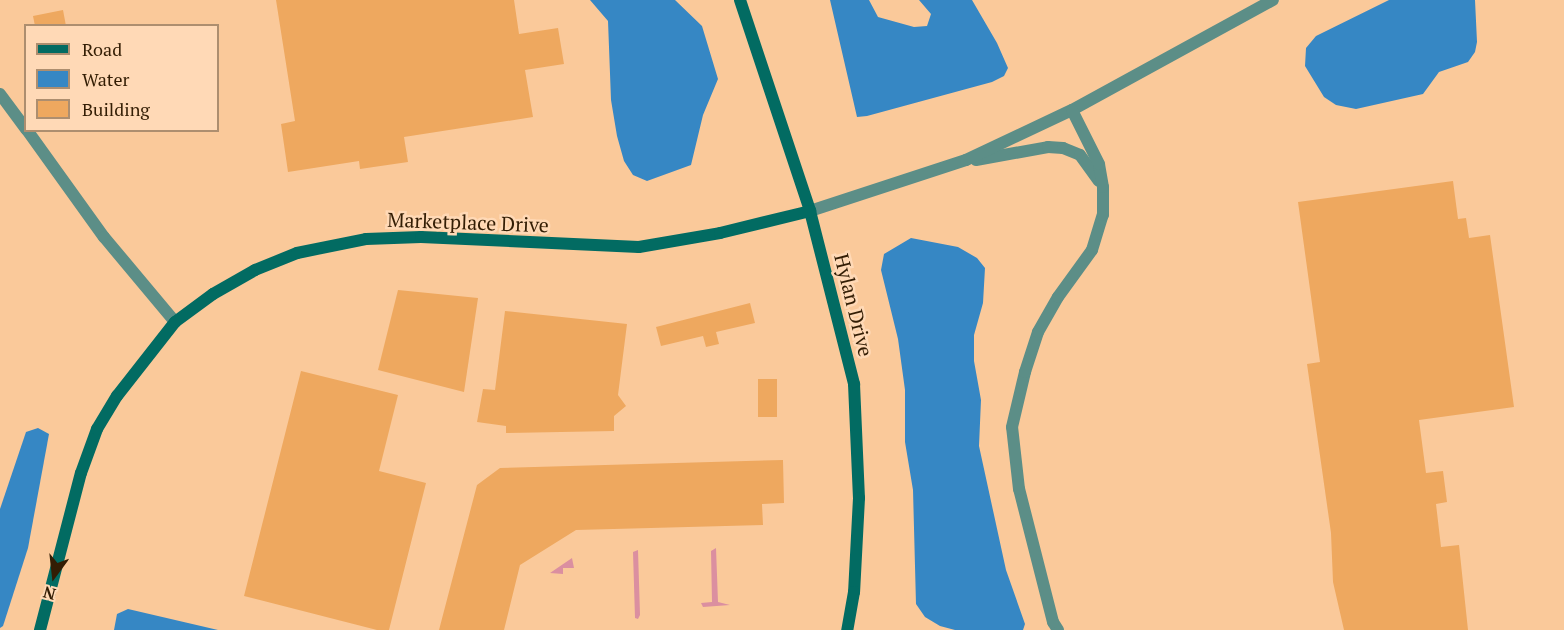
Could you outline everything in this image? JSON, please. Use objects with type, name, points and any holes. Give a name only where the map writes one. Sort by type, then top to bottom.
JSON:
[{"type":"street","name":"Hylan Drive","points":[[740,0],[810,211],[854,384],[860,498],[854,592],[847,630]]},
{"type":"street","name":"Marketplace Drive","points":[[40,630],[73,503],[97,429],[132,374],[175,322],[213,294],[255,270],[297,253],[366,239],[421,237],[639,247],[720,233],[810,211],[966,160],[1072,110],[1273,0]]},
{"type":"street","points":[[0,94],[24,127]]},
{"type":"street","points":[[1058,630],[1053,622],[1019,489],[1012,427],[1025,372],[1038,332],[1092,250],[1103,215],[1103,187],[1099,164],[1072,110]]},
{"type":"street","points":[[27,132],[104,237],[175,322]]},
{"type":"street","name":"Marketplace Drive","points":[[966,160],[1048,147],[1063,148],[1080,155],[1103,187]]},
{"type":"shaded area","points":[[716,548],[718,602],[730,605],[703,607],[701,603],[712,602],[711,551]]},
{"type":"shaded area","points":[[638,550],[640,615],[638,619],[635,618],[633,552]]},
{"type":"shaded area","points":[[572,558],[574,568],[563,568],[563,574],[550,573]]},
{"type":"water","points":[[590,0],[675,0],[702,26],[718,79],[703,115],[691,165],[647,181],[633,175],[624,161],[611,100],[608,21]]},
{"type":"water","points":[[830,0],[869,0],[878,17],[914,27],[927,26],[931,14],[919,0],[972,0],[997,43],[1008,68],[1004,76],[992,82],[857,117]]},
{"type":"water","points":[[1389,0],[1475,0],[1477,42],[1475,52],[1468,62],[1439,72],[1423,94],[1356,109],[1336,105],[1324,97],[1305,66],[1306,48],[1316,36]]},
{"type":"water","points":[[911,238],[958,247],[977,258],[985,268],[983,303],[974,335],[974,361],[981,400],[979,446],[1006,570],[1025,624],[1023,630],[955,630],[940,626],[925,617],[916,604],[913,490],[905,442],[905,390],[898,339],[881,270],[884,254]]},
{"type":"water","points":[[38,428],[49,434],[28,548],[3,626],[0,628],[0,509],[26,432]]},
{"type":"water","points":[[128,609],[218,630],[114,630],[117,614]]},
{"type":"building","points":[[276,0],[514,0],[519,34],[558,28],[564,64],[525,70],[533,117],[404,137],[408,162],[360,169],[359,161],[288,172],[281,124],[295,121]]},
{"type":"building","points":[[63,10],[66,24],[35,24],[33,16]]},
{"type":"building","points":[[1453,181],[1458,219],[1466,218],[1469,238],[1490,235],[1514,407],[1419,420],[1426,473],[1443,471],[1447,502],[1436,504],[1441,547],[1459,545],[1468,630],[1344,630],[1333,582],[1331,533],[1307,364],[1320,362],[1298,202]]},
{"type":"building","points":[[398,290],[478,298],[464,392],[378,370]]},
{"type":"building","points":[[750,303],[755,323],[716,332],[719,344],[706,347],[703,336],[661,346],[656,327]]},
{"type":"building","points":[[505,311],[627,324],[618,395],[626,406],[614,416],[614,431],[506,433],[506,426],[477,422],[483,389],[495,390]]},
{"type":"building","points":[[301,371],[398,395],[379,471],[426,483],[389,630],[377,630],[244,596]]},
{"type":"building","points":[[758,379],[777,379],[777,417],[758,417]]},
{"type":"building","points":[[783,460],[784,503],[762,504],[763,525],[576,530],[520,565],[504,630],[439,630],[477,485],[500,468]]}]
